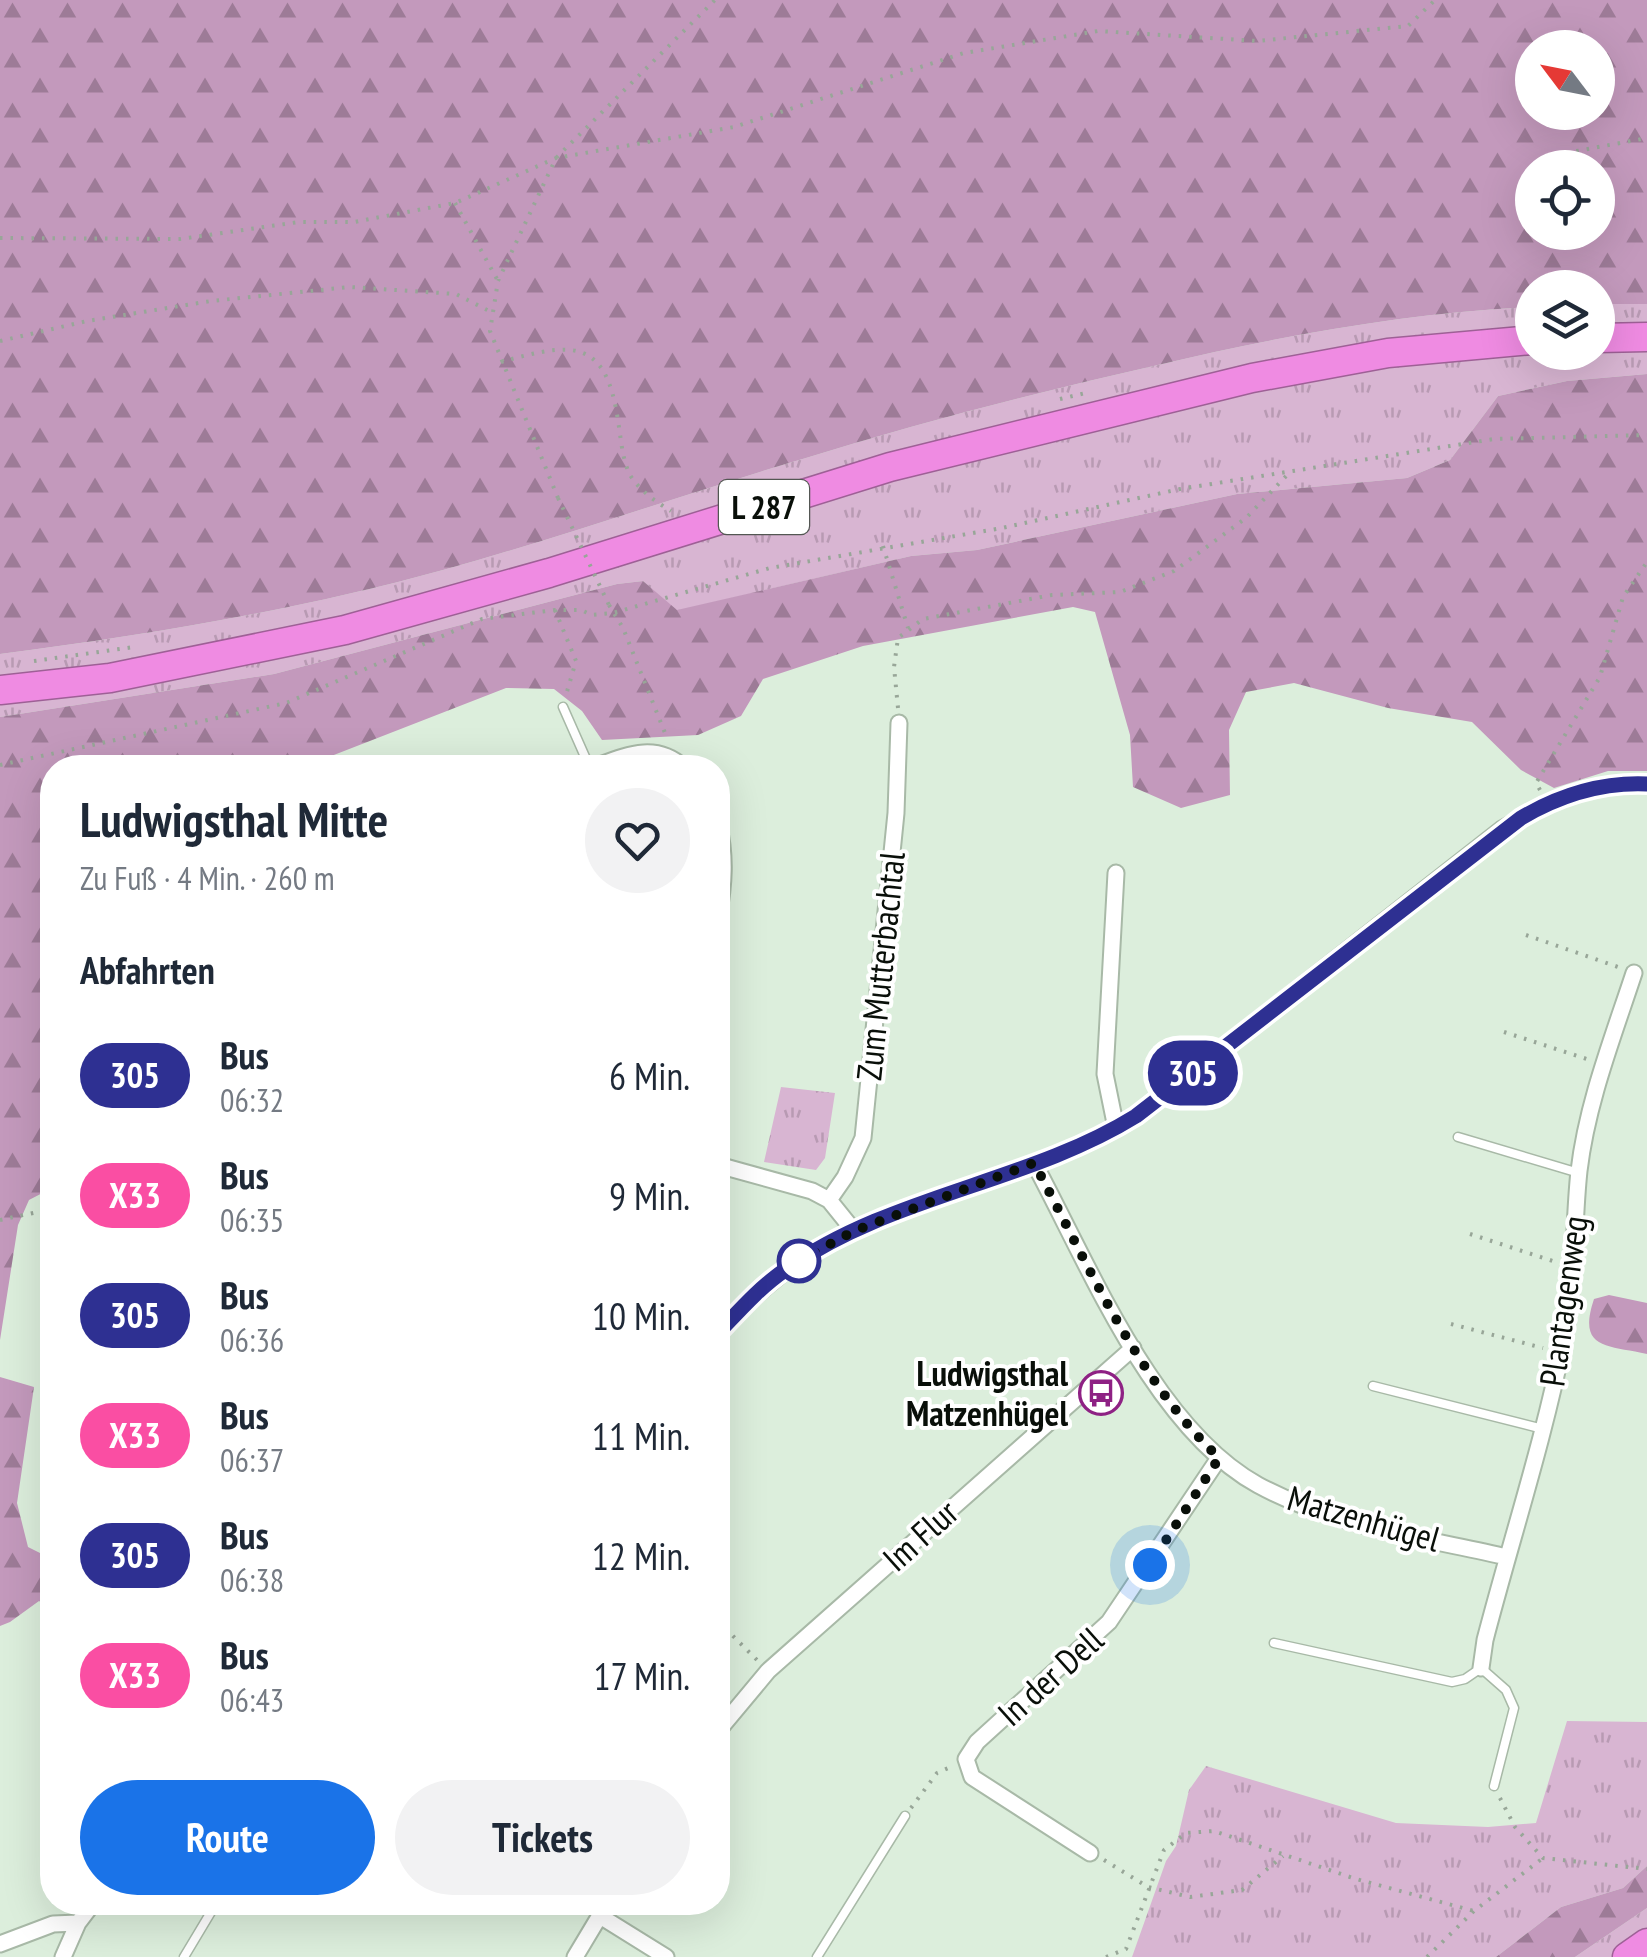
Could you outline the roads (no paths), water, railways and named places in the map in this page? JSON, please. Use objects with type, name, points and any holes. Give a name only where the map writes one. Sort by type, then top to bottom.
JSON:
[{"type":"highway","points":[[1615,338],[1647,337]]},
{"type":"highway","name":"L 287","points":[[0,690],[110,678],[345,630],[550,574],[890,468],[1252,378],[1388,353],[1515,342]]},
{"type":"highway","points":[[1627,1957],[1647,1943]]},
{"type":"street","name":"Zum Mutterbachtal","points":[[829,1200],[845,1177],[862,1138],[896,813],[899,723]]},
{"type":"street","points":[[628,755],[640,751],[654,755]]},
{"type":"street","points":[[730,1322],[784,1270],[854,1231],[1116,1128],[1189,1076],[1502,829],[1546,804],[1582,791],[1621,783],[1647,784]]},
{"type":"street","points":[[1116,873],[1105,1074],[1116,1128]]},
{"type":"street","name":"Plantagenweg","points":[[1481,1668],[1485,1640],[1561,1353],[1574,1268],[1579,1172],[1604,1064],[1641,972]]},
{"type":"street","name":"Matzenhügel","points":[[1034,1163],[1132,1348],[1172,1408],[1219,1458],[1258,1485],[1332,1515],[1507,1556]]},
{"type":"street","points":[[730,1167],[812,1191],[829,1200],[854,1231]]},
{"type":"street","name":"Im Flur","points":[[730,1717],[768,1671],[1132,1348]]},
{"type":"street","name":"In der Dell","points":[[1090,1853],[972,1778],[966,1760],[977,1742],[1110,1622],[1219,1458]]},
{"type":"street","points":[[63,1957],[85,1915]]},
{"type":"street","points":[[575,1957],[600,1915]]},
{"type":"street","points":[[612,1915],[666,1957]]},
{"type":"street","points":[[0,1944],[53,1924],[78,1924]]},
{"type":"lane","points":[[562,708],[585,755]]},
{"type":"lane","name":"Plantagenweg","points":[[1458,1137],[1579,1172]]},
{"type":"lane","name":"Plantagenweg","points":[[1373,1386],[1543,1429]]},
{"type":"lane","points":[[1274,1643],[1452,1682],[1466,1679],[1481,1668],[1506,1690],[1514,1708],[1494,1786]]},
{"type":"lane","points":[[818,1957],[905,1816]]},
{"type":"lane","points":[[184,1957],[209,1915]]},
{"type":"place","name":"Ludwigsthal Matzenhügel","points":[[1101,1393]]}]
